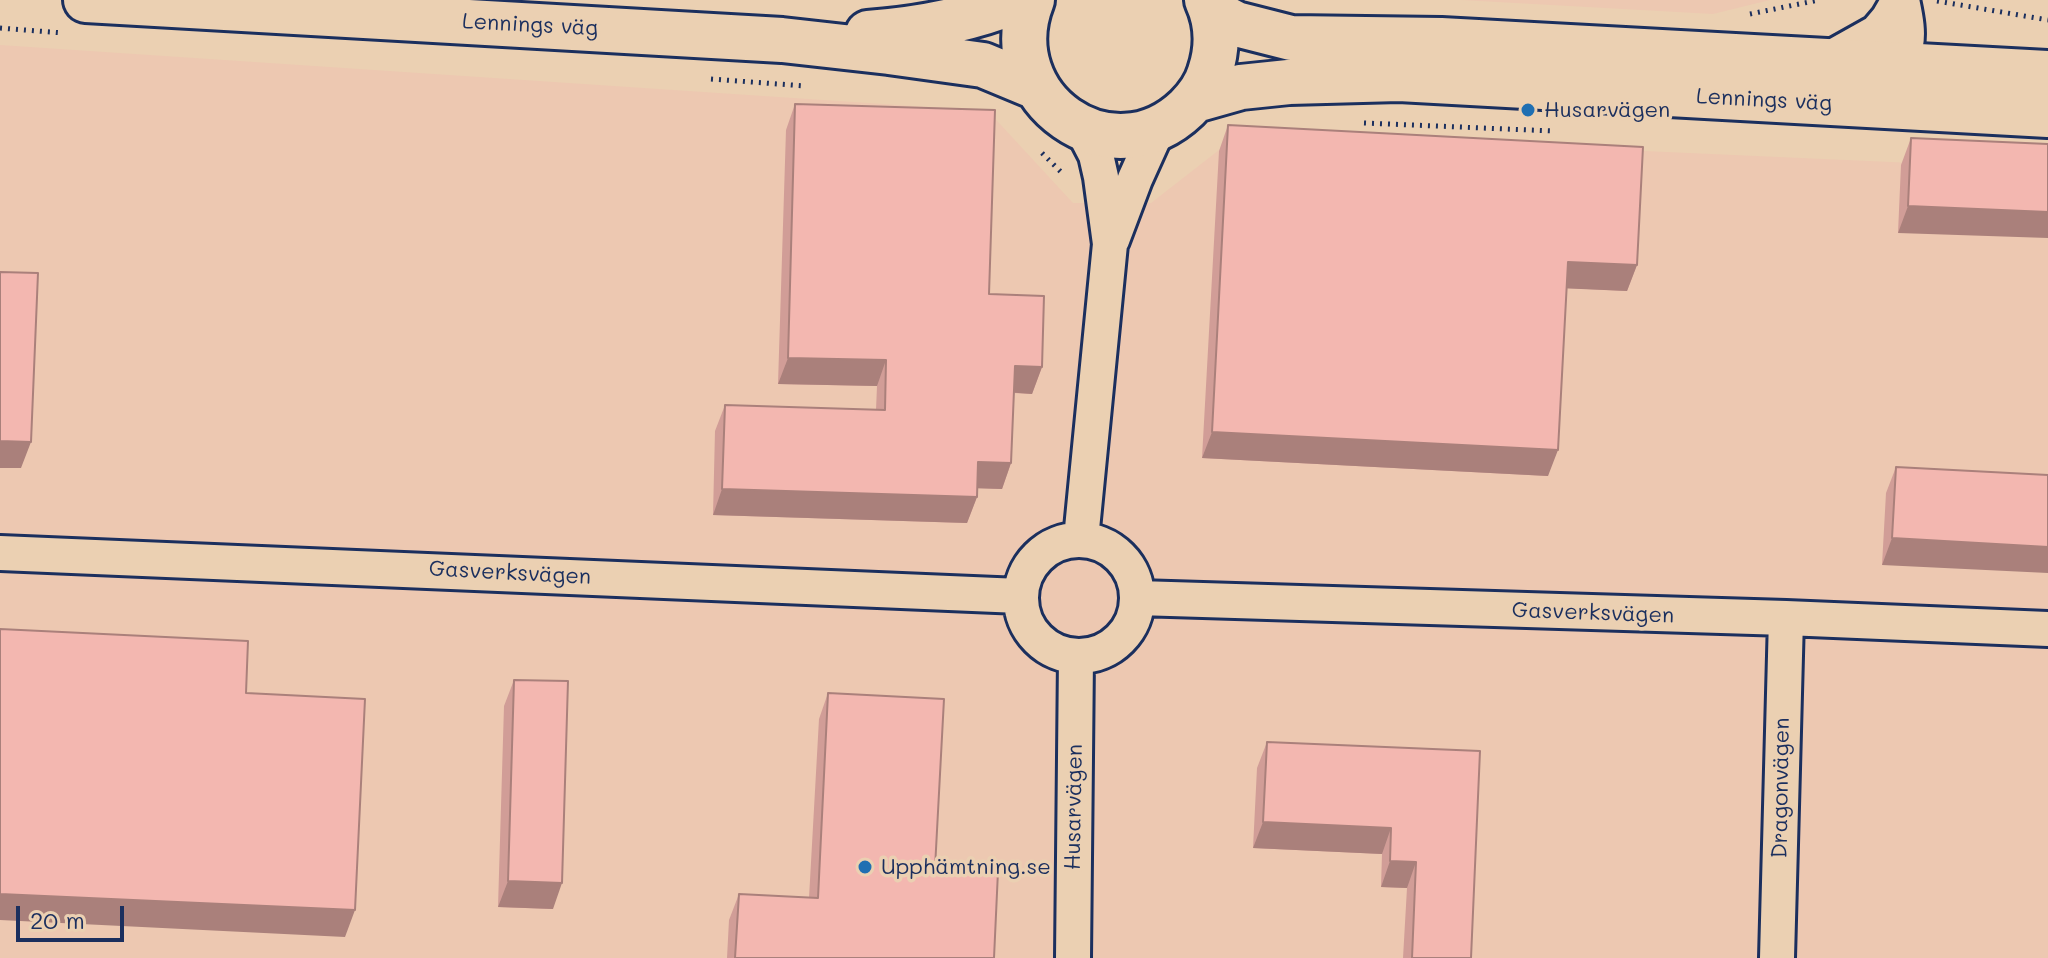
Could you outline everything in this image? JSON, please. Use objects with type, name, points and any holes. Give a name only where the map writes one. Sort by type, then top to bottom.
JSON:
[{"type":"main road","name":"Lennings väg","points":[[86,0],[782,40],[983,65],[1036,87]]},
{"type":"main road","name":"Lennings väg","points":[[782,40],[888,32],[957,20],[1018,0]]},
{"type":"main road","points":[[1032,0],[1023,40],[1026,65],[1036,87],[1056,111],[1082,128],[1107,135],[1133,135],[1158,128],[1178,116],[1195,100],[1215,58],[1216,35],[1210,6]]},
{"type":"main road","name":"Lennings väg","points":[[1210,6],[1236,24],[1291,38],[1441,40],[2048,73]]},
{"type":"main road","name":"Lennings väg","points":[[1195,100],[1241,87],[1289,82],[1399,79],[2048,115]]},
{"type":"street","points":[[1827,60],[1877,32],[1901,0]]},
{"type":"street","points":[[1861,105],[1885,84],[1907,48],[1907,24],[1901,0]]},
{"type":"street","points":[[1081,539],[1110,244],[1096,155],[1082,128]]},
{"type":"street","points":[[1110,244],[1158,128]]},
{"type":"street","points":[[1081,539],[1115,551],[1127,564],[1135,580],[1138,598],[1135,617],[1126,633],[1112,647],[1076,657],[1058,653],[1042,644],[1022,614],[1020,596],[1023,578],[1032,562],[1046,549],[1063,541],[1081,539]]},
{"type":"street","name":"Gasverksvägen","points":[[0,553],[1020,596]]},
{"type":"street","name":"Gasverksvägen","points":[[1138,598],[2048,629]]},
{"type":"street","name":"Dragonvägen","points":[[1777,958],[1786,618]]},
{"type":"street","name":"Husarvägen","points":[[1073,958],[1076,657]]},
{"type":"path","points":[[1928,0],[2048,20]]},
{"type":"shaded area","points":[[1461,0],[1770,0],[1713,14]]},
{"type":"shaded area","points":[[0,45],[988,111],[1073,203],[1151,203],[1246,129],[1532,146],[2048,169],[2048,958],[0,958]]},
{"type":"building","points":[[795,104],[995,110],[989,294],[1044,296],[1042,367],[1015,366],[1011,463],[978,462],[977,497],[722,489],[725,405],[885,410],[886,360],[788,358]]},
{"type":"building","points":[[1228,125],[1643,147],[1637,265],[1568,262],[1558,450],[1212,432]]},
{"type":"building","points":[[1911,138],[2048,144],[2048,212],[1908,206]]},
{"type":"building","points":[[0,272],[38,273],[31,442],[0,441]]},
{"type":"building","points":[[1896,467],[2048,475],[2048,547],[1892,538]]},
{"type":"building","points":[[0,629],[248,641],[246,693],[365,699],[355,910],[0,894]]},
{"type":"building","points":[[514,680],[568,681],[562,883],[508,881]]},
{"type":"building","points":[[828,693],[944,699],[935,868],[998,871],[994,958],[735,958],[739,894],[818,898]]},
{"type":"building","points":[[1267,742],[1480,751],[1471,958],[1412,958],[1416,862],[1390,861],[1391,828],[1263,822]]},
{"type":"place","name":"Husarvägen","points":[[1528,110]]},
{"type":"place","name":"Upphämtning.se","points":[[865,867]]}]
